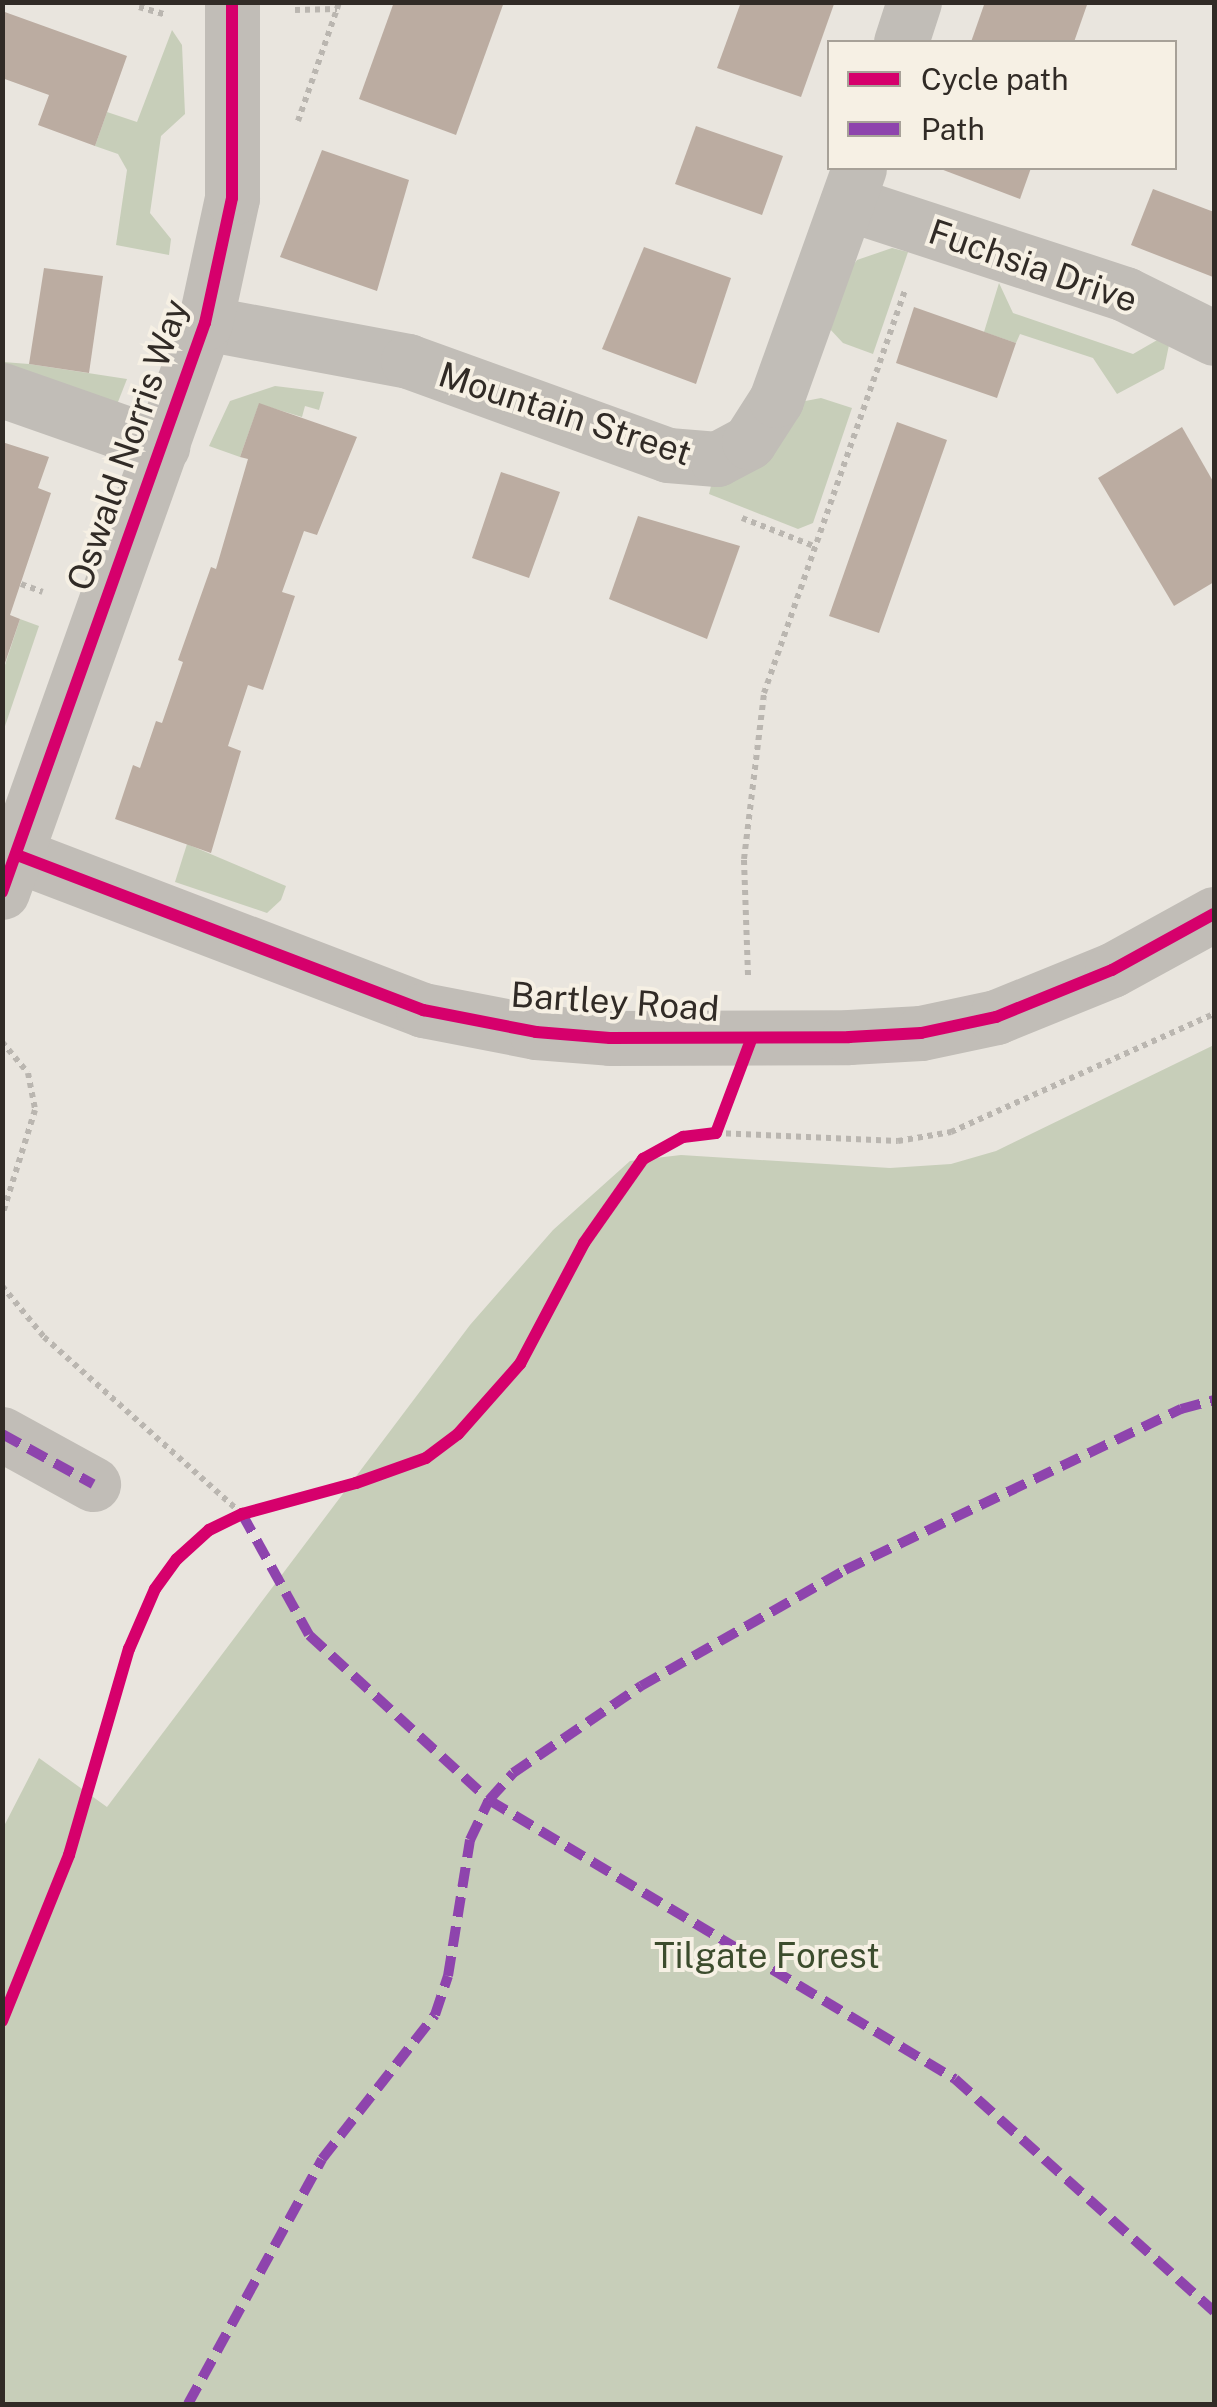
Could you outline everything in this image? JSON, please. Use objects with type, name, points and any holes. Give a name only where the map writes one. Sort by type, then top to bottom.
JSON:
[{"type":"street","name":"Oswald Norris Way","points":[[10,874],[205,323],[232,198],[232,2]]},
{"type":"street","points":[[902,40],[914,2]]},
{"type":"street","name":"Mountain Street","points":[[205,323],[408,361],[668,455],[717,459],[749,442],[776,400],[853,185]]},
{"type":"street","name":"Fuchsia Drive","points":[[853,185],[927,230],[1125,294],[1214,338]]},
{"type":"street","points":[[2,390],[162,446]]},
{"type":"street","name":"Bartley Road","points":[[10,874],[423,1010],[536,1032],[751,1040],[921,1033],[996,1018],[1112,970],[1214,914]]},
{"type":"street","points":[[2,1434],[93,1484]]},
{"type":"path","points":[[97,2],[140,2]]},
{"type":"path","points":[[716,1134],[751,1040],[744,884],[764,694],[927,230]]},
{"type":"path","points":[[700,1135],[898,1140],[951,1132],[1214,1014]]},
{"type":"path","points":[[2,1042],[28,1073],[35,1110],[2,1216]]},
{"type":"path","points":[[2,1286],[44,1338],[242,1514]]},
{"type":"path","points":[[225,1522],[261,1508]]},
{"type":"green space","points":[[172,30],[182,45],[185,114],[161,136],[150,213],[171,239],[169,255],[116,245],[127,170],[118,154],[95,146],[107,112],[137,122]]},
{"type":"green space","points":[[892,248],[908,252],[873,354],[843,343],[828,327],[844,277],[857,260]]},
{"type":"green space","points":[[999,283],[1013,313],[1133,354],[1159,339],[1169,345],[1164,369],[1117,394],[1093,358],[1020,334],[1016,343],[984,332]]},
{"type":"green space","points":[[3,362],[127,379],[116,407],[3,369]]},
{"type":"green space","points":[[275,386],[324,392],[319,410],[305,406],[302,417],[259,404],[240,457],[209,446],[230,401]]},
{"type":"green space","points":[[821,398],[852,408],[813,523],[798,529],[709,494],[712,482],[800,402]]},
{"type":"green space","points":[[20,619],[39,626],[3,732],[3,671]]},
{"type":"green space","points":[[187,844],[286,886],[281,900],[267,913],[175,882]]},
{"type":"green space","name":"Tilgate Forest","points":[[1214,1045],[1214,2404],[3,2404],[3,1828],[39,1758],[107,1807],[470,1325],[553,1230],[630,1161],[681,1155],[890,1168],[951,1164],[996,1151]]},
{"type":"building","points":[[394,2],[504,2],[456,135],[359,99]]},
{"type":"building","points":[[741,2],[834,4],[801,97],[717,68]]},
{"type":"building","points":[[985,2],[1088,2],[1075,40],[972,40]]},
{"type":"building","points":[[2,11],[127,56],[95,146],[38,125],[49,95],[2,78]]},
{"type":"building","points":[[696,126],[783,156],[762,215],[675,184]]},
{"type":"building","points":[[322,150],[409,180],[377,291],[280,257]]},
{"type":"building","points":[[943,170],[1030,170],[1020,199]]},
{"type":"building","points":[[1153,189],[1214,212],[1213,277],[1131,245]]},
{"type":"building","points":[[644,247],[731,278],[696,384],[602,349]]},
{"type":"building","points":[[44,268],[103,276],[89,373],[29,364]]},
{"type":"building","points":[[914,307],[1016,343],[997,398],[896,363]]},
{"type":"building","points":[[259,403],[357,437],[317,535],[304,531],[282,592],[295,596],[263,690],[248,685],[228,746],[241,751],[211,853],[115,819],[133,765],[140,768],[156,721],[162,723],[183,662],[178,660],[211,567],[216,569],[248,459],[240,457]]},
{"type":"building","points":[[897,422],[947,440],[879,633],[829,616]]},
{"type":"building","points":[[1182,427],[1214,483],[1214,582],[1174,606],[1098,478]]},
{"type":"building","points":[[2,442],[49,457],[38,488],[51,493],[10,615],[20,619],[3,669]]},
{"type":"building","points":[[501,472],[560,492],[529,578],[472,558]]},
{"type":"building","points":[[638,516],[740,546],[707,639],[609,599]]},
{"type":"marked path","points":[[188,2404],[322,2159],[435,2015],[448,1976],[470,1840],[489,1800],[513,1773],[641,1686],[845,1570],[1181,1409],[1214,1400]]},
{"type":"marked path","points":[[2,1434],[93,1484]]},
{"type":"marked path","points":[[242,1514],[309,1635],[489,1800],[955,2079],[1214,2311]]},
{"type":"cycle path","points":[[2,892],[205,323],[232,198],[232,2]]},
{"type":"cycle path","points":[[17,855],[423,1010],[536,1032],[610,1038],[921,1033],[996,1017],[1112,970],[1214,914]]},
{"type":"cycle path","points":[[2,2021],[69,1855],[129,1649],[155,1589],[177,1559],[209,1530],[242,1514],[356,1483],[426,1458],[458,1434],[520,1364],[584,1243],[643,1159],[683,1137],[716,1133],[751,1040]]}]
